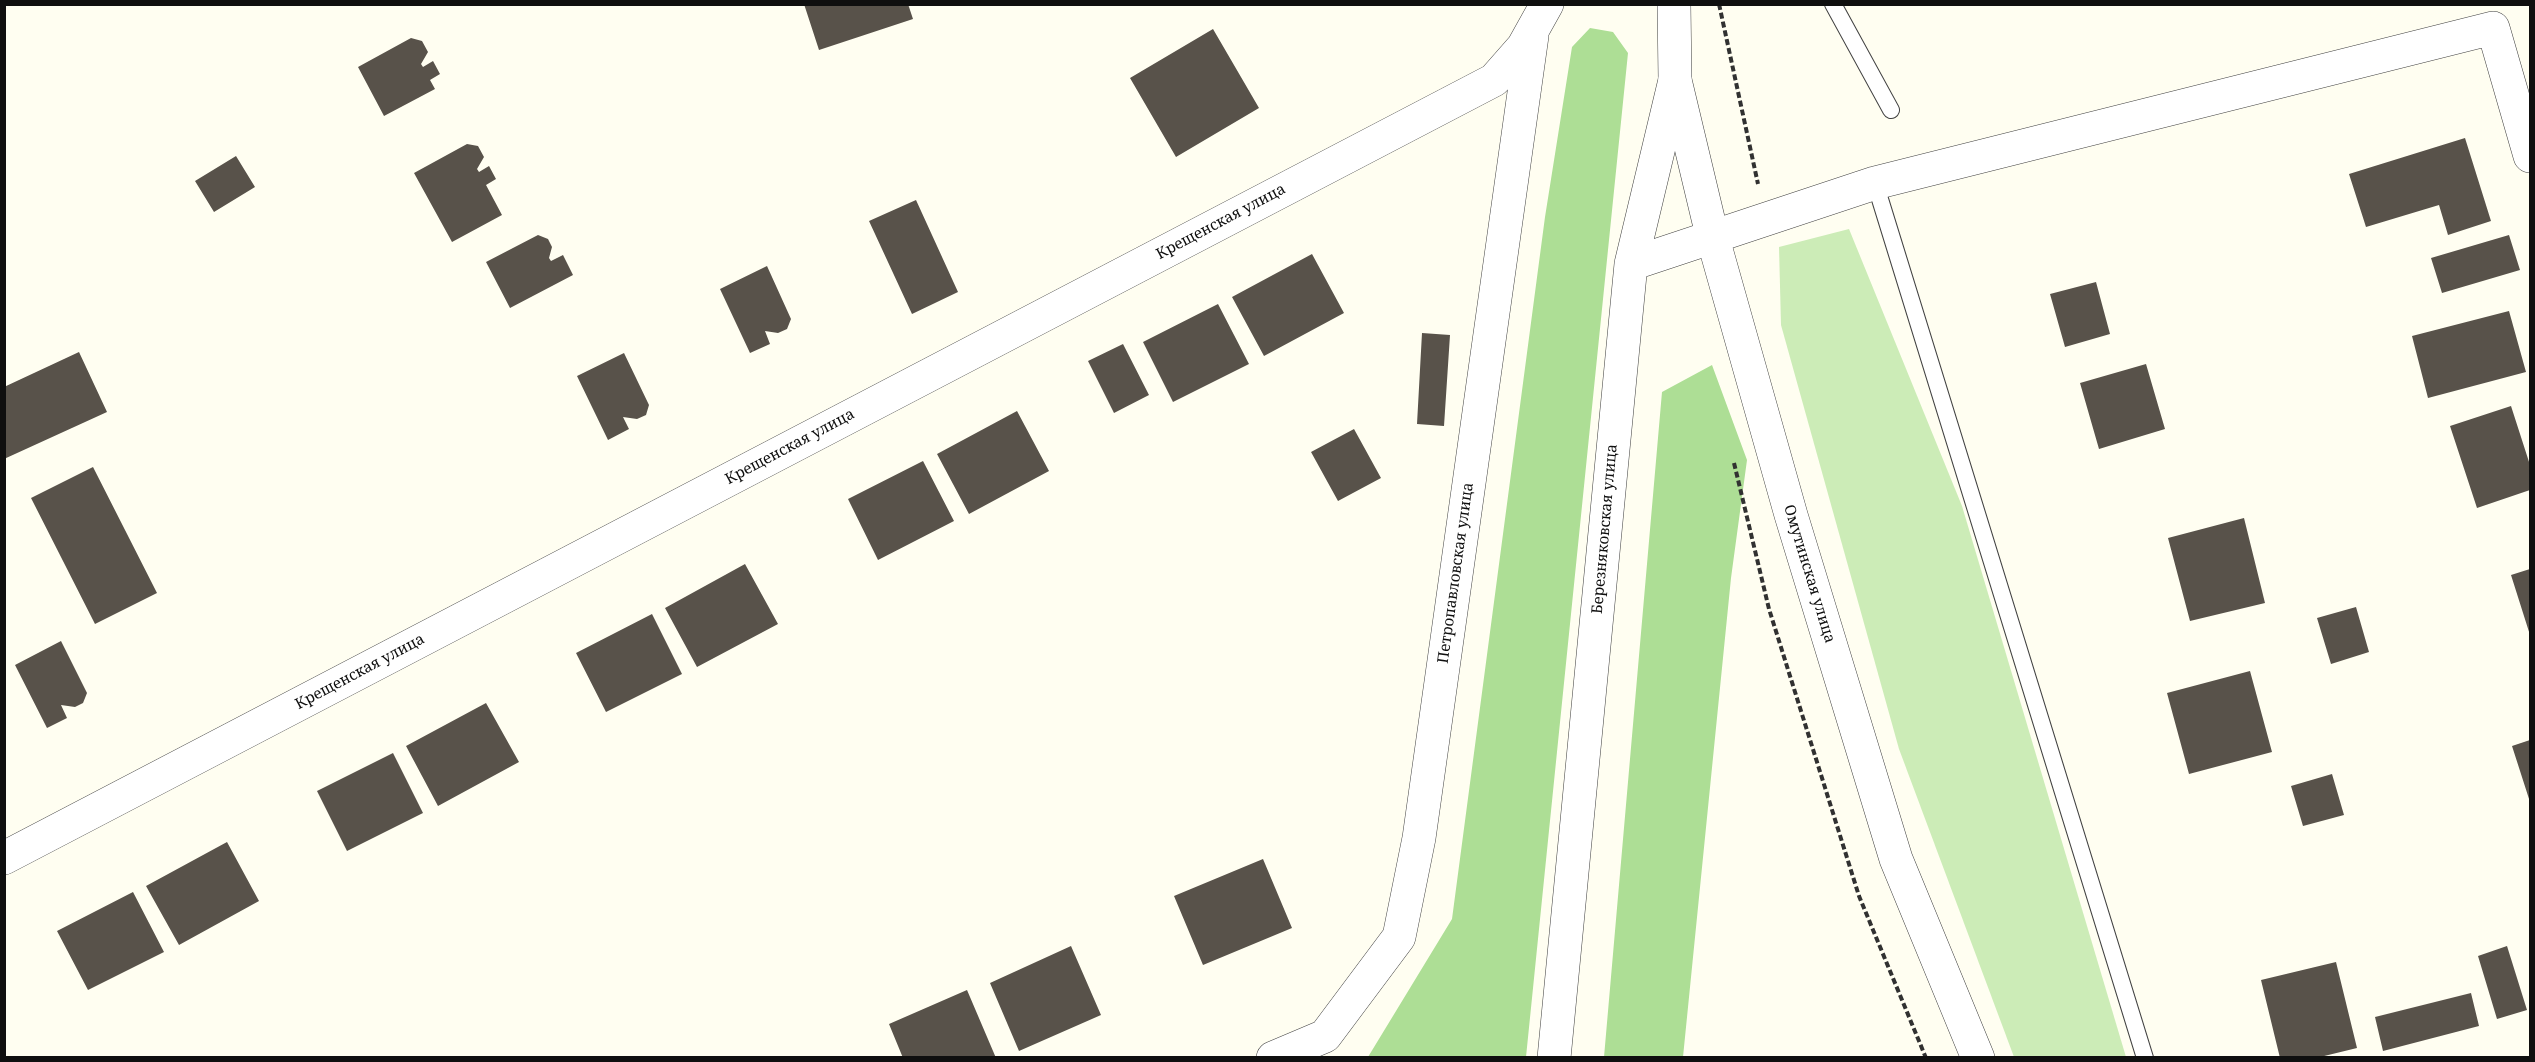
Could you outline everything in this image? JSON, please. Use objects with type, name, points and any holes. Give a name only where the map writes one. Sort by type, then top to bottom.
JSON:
[{"type":"street","name":"Березняковская улица","points":[[1554,1058],[1631,264],[1675,80],[1674,4]]},
{"type":"street","name":"Крещенская улица","points":[[4,858],[1494,80],[1523,47],[1540,17]]},
{"type":"street","name":"Петропавловская улица","points":[[1273,1058],[1325,1036],[1399,937],[1419,838],[1540,17]]},
{"type":"street","points":[[1631,264],[1712,235],[1875,183],[2493,28],[2530,156]]},
{"type":"street","name":"Омутинская улица","points":[[1675,80],[1712,235],[1791,515],[1896,859],[1978,1058]]},
{"type":"lane","points":[[1833,4],[1891,110]]},
{"type":"lane","points":[[1875,183],[2145,1058]]},
{"type":"green space","points":[[1590,28],[1613,32],[1628,53],[1526,1057],[1368,1057],[1452,919],[1545,217],[1572,47]]},
{"type":"green space","points":[[1849,229],[1962,506],[2126,1057],[2014,1057],[1899,749],[1781,325],[1779,247]]},
{"type":"green space","points":[[1712,365],[1747,460],[1731,578],[1683,1057],[1604,1057],[1662,392]]},
{"type":"building","points":[[804,4],[908,4],[913,19],[819,50]]},
{"type":"building","points":[[1213,29],[1259,108],[1176,157],[1130,78]]},
{"type":"building","points":[[411,38],[422,41],[428,52],[421,64],[423,67],[433,61],[440,74],[430,80],[435,89],[384,116],[358,67]]},
{"type":"building","points":[[2465,138],[2491,221],[2448,235],[2439,205],[2366,227],[2349,174]]},
{"type":"building","points":[[467,144],[478,146],[484,157],[477,169],[479,172],[489,166],[496,179],[486,185],[502,215],[452,242],[414,173]]},
{"type":"building","points":[[236,156],[255,187],[214,212],[195,181]]},
{"type":"building","points":[[916,200],[958,292],[912,314],[869,221]]},
{"type":"building","points":[[538,235],[548,239],[552,247],[549,258],[551,261],[563,255],[573,275],[510,308],[486,262]]},
{"type":"building","points":[[2509,235],[2520,270],[2442,293],[2431,258]]},
{"type":"building","points":[[1312,254],[1344,313],[1264,356],[1232,297]]},
{"type":"building","points":[[767,266],[791,319],[787,329],[778,333],[765,331],[770,344],[750,353],[720,289]]},
{"type":"building","points":[[2096,282],[2110,334],[2065,347],[2050,294]]},
{"type":"building","points":[[1218,304],[1249,364],[1173,402],[1143,342]]},
{"type":"building","points":[[2509,311],[2526,372],[2428,398],[2412,336]]},
{"type":"building","points":[[1422,333],[1450,335],[1444,426],[1417,424]]},
{"type":"building","points":[[1123,344],[1149,395],[1114,413],[1088,361]]},
{"type":"building","points":[[79,352],[107,412],[4,459],[4,387]]},
{"type":"building","points":[[624,353],[649,405],[646,415],[637,419],[623,417],[629,429],[608,440],[577,376]]},
{"type":"building","points":[[2146,364],[2165,429],[2099,449],[2080,383]]},
{"type":"building","points":[[2511,406],[2530,465],[2530,490],[2477,508],[2450,426]]},
{"type":"building","points":[[1017,411],[1049,471],[969,514],[937,454]]},
{"type":"building","points":[[1354,429],[1381,478],[1338,501],[1311,452]]},
{"type":"building","points":[[923,461],[954,521],[878,560],[848,499]]},
{"type":"building","points":[[93,467],[157,593],[95,624],[31,498]]},
{"type":"building","points":[[2244,518],[2265,603],[2190,621],[2168,538]]},
{"type":"building","points":[[745,564],[778,624],[697,667],[665,608]]},
{"type":"building","points":[[2530,569],[2530,635],[2511,575]]},
{"type":"building","points":[[2356,607],[2369,652],[2331,664],[2317,618]]},
{"type":"building","points":[[652,614],[682,674],[606,712],[576,653]]},
{"type":"building","points":[[61,641],[87,693],[83,703],[75,707],[61,705],[67,718],[47,728],[15,665]]},
{"type":"building","points":[[2250,671],[2272,752],[2189,774],[2167,693]]},
{"type":"building","points":[[486,703],[519,762],[438,806],[406,746]]},
{"type":"building","points":[[2530,740],[2530,802],[2512,746]]},
{"type":"building","points":[[393,753],[423,813],[347,851],[317,791]]},
{"type":"building","points":[[2332,774],[2344,815],[2303,826],[2291,786]]},
{"type":"building","points":[[227,842],[259,901],[179,945],[146,886]]},
{"type":"building","points":[[1263,859],[1292,928],[1203,965],[1174,896]]},
{"type":"building","points":[[133,892],[164,952],[88,990],[57,931]]},
{"type":"building","points":[[1071,946],[1101,1015],[1019,1051],[990,983]]},
{"type":"building","points":[[2507,946],[2527,1010],[2497,1019],[2478,956]]},
{"type":"building","points":[[2336,962],[2357,1048],[2316,1058],[2280,1058],[2261,980]]},
{"type":"building","points":[[967,990],[996,1058],[903,1058],[889,1024]]},
{"type":"building","points":[[2471,993],[2479,1026],[2383,1051],[2375,1017]]}]
